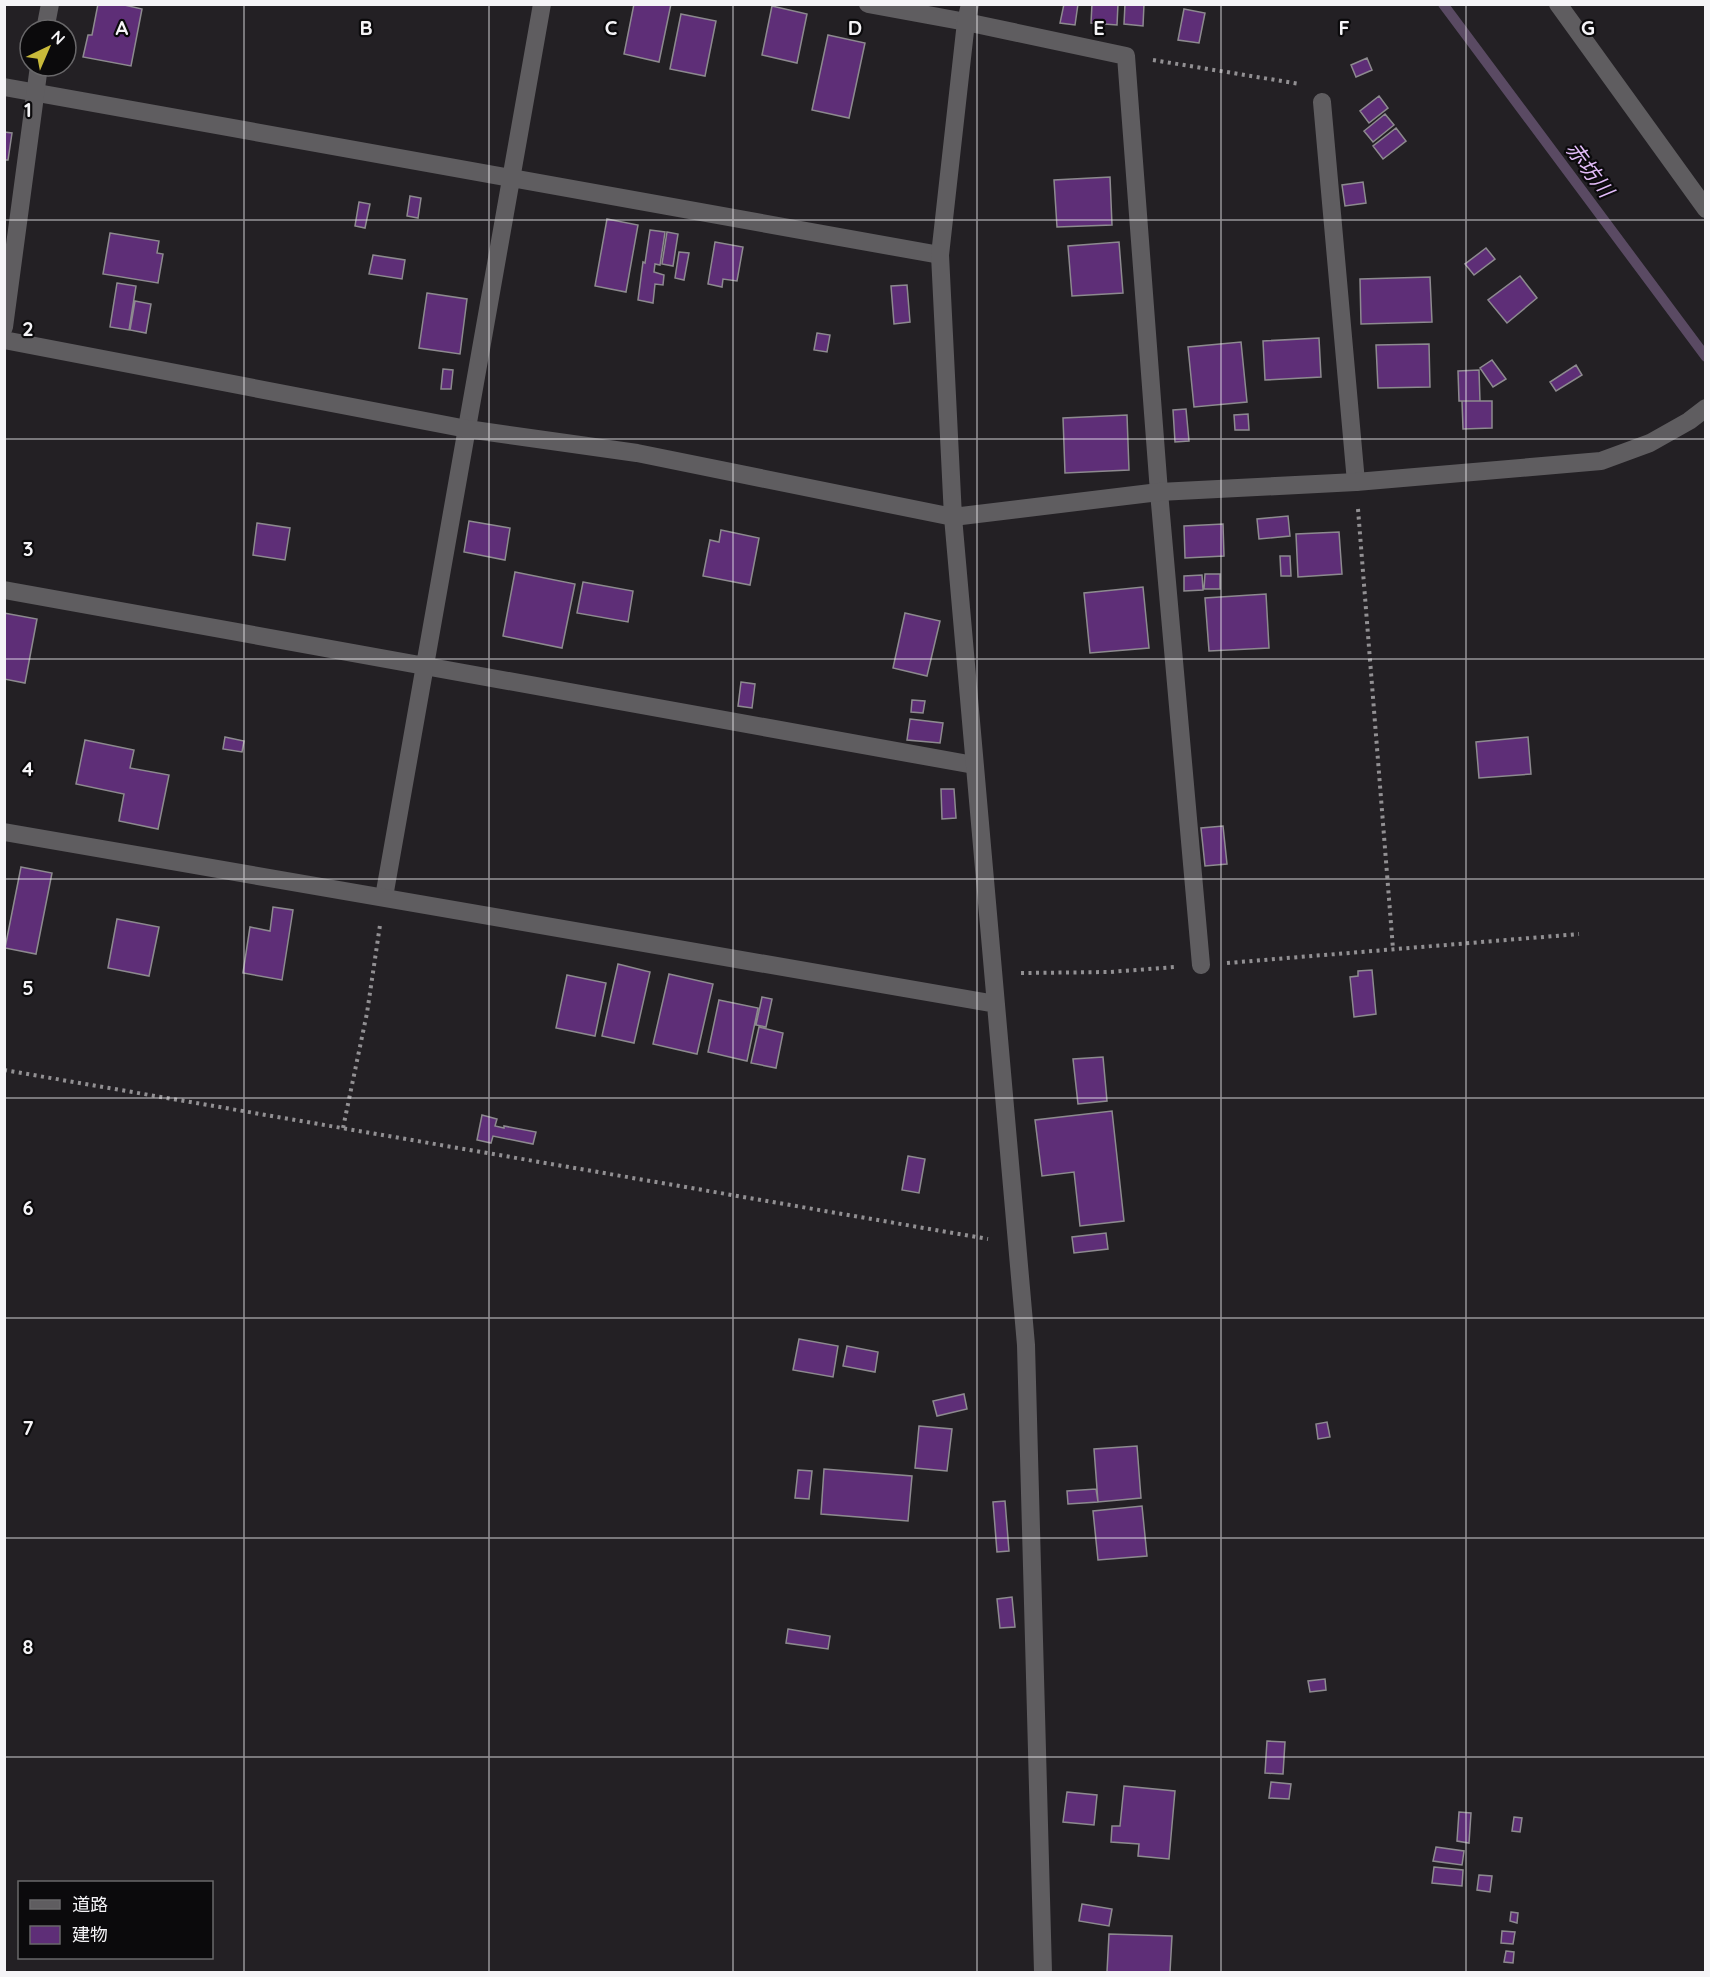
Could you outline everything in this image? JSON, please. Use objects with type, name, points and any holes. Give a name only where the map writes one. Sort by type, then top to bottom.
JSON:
[{"type":"street","points":[[384,897],[542,4]]},
{"type":"street","points":[[868,4],[968,13],[1126,56],[1159,492],[1201,965]]},
{"type":"street","points":[[1558,4],[1706,209]]},
{"type":"street","points":[[968,13],[940,255],[953,517],[1026,1357],[1043,1972]]},
{"type":"street","points":[[4,327],[37,78]]},
{"type":"street","points":[[4,87],[940,255]]},
{"type":"street","points":[[1322,102],[1356,482]]},
{"type":"street","points":[[4,340],[467,429],[637,453],[953,517],[1159,492],[1356,482],[1600,460],[1650,443],[1689,421],[1702,410]]},
{"type":"street","points":[[4,590],[974,765]]},
{"type":"street","points":[[4,832],[996,1004]]},
{"type":"path","points":[[1126,56],[1305,85],[1322,102]]},
{"type":"path","points":[[1356,482],[1393,949],[1579,934]]},
{"type":"path","points":[[343,1128],[366,1013],[384,897]]},
{"type":"path","points":[[4,1070],[1017,1244]]},
{"type":"building","points":[[98,4],[120,4],[142,9],[131,66],[83,57],[88,35],[92,35]]},
{"type":"building","points":[[634,4],[671,4],[659,62],[624,54]]},
{"type":"building","points":[[1064,4],[1078,4],[1075,25],[1060,23]]},
{"type":"building","points":[[1092,4],[1118,4],[1117,25],[1091,23]]},
{"type":"building","points":[[1125,4],[1144,4],[1143,26],[1124,24]]},
{"type":"building","points":[[772,6],[807,14],[797,63],[762,55]]},
{"type":"building","points":[[1184,9],[1205,13],[1199,43],[1178,40]]},
{"type":"building","points":[[681,14],[716,21],[705,76],[670,69]]},
{"type":"building","points":[[828,35],[865,43],[849,118],[812,110]]},
{"type":"building","points":[[1367,58],[1372,70],[1356,77],[1351,65]]},
{"type":"building","points":[[1379,96],[1388,108],[1369,123],[1360,111]]},
{"type":"building","points":[[1385,114],[1394,125],[1373,142],[1364,131]]},
{"type":"building","points":[[1396,128],[1406,141],[1383,159],[1373,146]]},
{"type":"building","points":[[4,132],[12,133],[8,160],[4,160]]},
{"type":"building","points":[[1110,177],[1112,225],[1057,227],[1054,180]]},
{"type":"building","points":[[1363,182],[1366,203],[1345,206],[1342,185]]},
{"type":"building","points":[[410,196],[421,198],[418,218],[407,216]]},
{"type":"building","points":[[359,202],[370,204],[365,228],[355,226]]},
{"type":"building","points":[[607,219],[638,225],[626,292],[595,286]]},
{"type":"building","points":[[650,230],[665,232],[660,265],[655,264],[654,272],[664,275],[663,285],[655,284],[653,303],[638,300]]},
{"type":"building","points":[[667,232],[678,234],[673,266],[662,264]]},
{"type":"building","points":[[110,233],[159,241],[157,253],[163,254],[158,283],[103,274]]},
{"type":"building","points":[[715,242],[743,247],[737,281],[723,279],[722,287],[708,284]]},
{"type":"building","points":[[1119,242],[1123,293],[1072,296],[1068,246]]},
{"type":"building","points":[[1486,248],[1495,259],[1474,275],[1465,264]]},
{"type":"building","points":[[679,252],[689,253],[684,280],[675,278]]},
{"type":"building","points":[[373,255],[405,260],[402,279],[369,274]]},
{"type":"building","points":[[1520,276],[1537,298],[1507,323],[1488,300]]},
{"type":"building","points":[[1430,277],[1432,322],[1361,324],[1360,279]]},
{"type":"building","points":[[117,283],[136,286],[129,330],[110,327]]},
{"type":"building","points":[[907,285],[910,322],[894,324],[891,286]]},
{"type":"building","points":[[427,293],[467,299],[460,354],[419,348]]},
{"type":"building","points":[[135,301],[151,304],[146,333],[130,330]]},
{"type":"building","points":[[817,333],[830,335],[827,352],[814,350]]},
{"type":"building","points":[[1319,338],[1321,377],[1265,380],[1263,341]]},
{"type":"building","points":[[1241,342],[1247,402],[1194,407],[1188,347]]},
{"type":"building","points":[[1429,344],[1430,387],[1378,388],[1376,345]]},
{"type":"building","points":[[1492,360],[1506,379],[1493,387],[1480,368]]},
{"type":"building","points":[[1576,365],[1582,375],[1556,391],[1550,382]]},
{"type":"building","points":[[443,369],[453,370],[451,389],[441,389]]},
{"type":"building","points":[[1479,370],[1480,401],[1459,401],[1458,371]]},
{"type":"building","points":[[1462,401],[1492,401],[1492,428],[1463,429]]},
{"type":"building","points":[[1186,409],[1189,441],[1175,442],[1173,410]]},
{"type":"building","points":[[1248,414],[1249,430],[1235,430],[1234,415]]},
{"type":"building","points":[[1127,415],[1129,470],[1065,473],[1063,418]]},
{"type":"building","points":[[1288,516],[1290,536],[1259,539],[1257,519]]},
{"type":"building","points":[[469,521],[510,528],[505,560],[464,552]]},
{"type":"building","points":[[257,523],[290,528],[285,560],[253,555]]},
{"type":"building","points":[[1223,524],[1224,556],[1185,558],[1184,526]]},
{"type":"building","points":[[721,530],[759,538],[750,585],[703,576],[710,540],[719,542]]},
{"type":"building","points":[[1339,532],[1342,574],[1298,577],[1296,534]]},
{"type":"building","points":[[1280,556],[1290,556],[1291,576],[1281,576]]},
{"type":"building","points":[[515,572],[575,584],[562,648],[503,636]]},
{"type":"building","points":[[1205,574],[1220,574],[1220,589],[1204,589]]},
{"type":"building","points":[[1202,575],[1203,590],[1184,591],[1184,576]]},
{"type":"building","points":[[583,582],[633,591],[628,622],[577,613]]},
{"type":"building","points":[[1143,587],[1149,648],[1090,653],[1084,593]]},
{"type":"building","points":[[1266,594],[1269,648],[1209,651],[1205,598]]},
{"type":"building","points":[[4,613],[37,619],[25,683],[4,679]]},
{"type":"building","points":[[905,613],[940,621],[927,676],[893,668]]},
{"type":"building","points":[[741,682],[755,684],[752,708],[738,706]]},
{"type":"building","points":[[912,700],[925,701],[923,713],[911,712]]},
{"type":"building","points":[[910,719],[943,723],[940,743],[907,740]]},
{"type":"building","points":[[225,737],[244,741],[242,752],[223,749]]},
{"type":"building","points":[[1528,737],[1531,774],[1479,778],[1476,742]]},
{"type":"building","points":[[85,740],[134,750],[130,768],[169,775],[158,829],[119,821],[124,794],[76,784]]},
{"type":"building","points":[[941,789],[954,789],[956,818],[942,819]]},
{"type":"building","points":[[1223,826],[1227,864],[1205,866],[1201,828]]},
{"type":"building","points":[[21,867],[52,873],[36,954],[5,948]]},
{"type":"building","points":[[273,907],[293,910],[282,980],[243,973],[250,927],[270,931]]},
{"type":"building","points":[[117,919],[159,927],[149,976],[108,968]]},
{"type":"building","points":[[618,964],[650,972],[634,1043],[602,1036]]},
{"type":"building","points":[[1372,970],[1376,1014],[1354,1017],[1350,977],[1358,976],[1358,971]]},
{"type":"building","points":[[669,974],[713,984],[697,1054],[653,1044]]},
{"type":"building","points":[[567,975],[606,983],[595,1036],[556,1028]]},
{"type":"building","points":[[762,997],[772,999],[766,1027],[756,1025]]},
{"type":"building","points":[[719,1000],[758,1008],[747,1061],[708,1052]]},
{"type":"building","points":[[759,1027],[783,1033],[776,1068],[751,1063]]},
{"type":"building","points":[[1103,1057],[1107,1101],[1078,1104],[1073,1059]]},
{"type":"building","points":[[1112,1111],[1124,1221],[1080,1226],[1074,1172],[1042,1176],[1035,1120]]},
{"type":"building","points":[[482,1115],[497,1119],[495,1126],[536,1132],[533,1144],[493,1136],[491,1143],[477,1140]]},
{"type":"building","points":[[908,1156],[925,1159],[919,1193],[902,1190]]},
{"type":"building","points":[[1106,1233],[1108,1249],[1074,1253],[1072,1237]]},
{"type":"building","points":[[799,1339],[838,1346],[833,1377],[793,1370]]},
{"type":"building","points":[[847,1346],[878,1352],[875,1372],[843,1366]]},
{"type":"building","points":[[964,1394],[967,1409],[937,1416],[933,1401]]},
{"type":"building","points":[[1327,1422],[1330,1437],[1318,1439],[1316,1424]]},
{"type":"building","points":[[919,1426],[952,1429],[947,1471],[915,1468]]},
{"type":"building","points":[[1137,1446],[1141,1498],[1098,1502],[1094,1449]]},
{"type":"building","points":[[824,1469],[912,1476],[908,1521],[821,1514]]},
{"type":"building","points":[[798,1470],[812,1471],[809,1499],[795,1498]]},
{"type":"building","points":[[1096,1489],[1098,1502],[1068,1504],[1067,1491]]},
{"type":"building","points":[[1005,1501],[1009,1551],[997,1552],[993,1502]]},
{"type":"building","points":[[1142,1506],[1147,1556],[1098,1560],[1093,1511]]},
{"type":"building","points":[[1012,1597],[1015,1627],[1000,1628],[997,1599]]},
{"type":"building","points":[[788,1629],[830,1636],[828,1649],[786,1643]]},
{"type":"building","points":[[1325,1679],[1326,1690],[1310,1692],[1308,1681]]},
{"type":"building","points":[[1267,1741],[1285,1742],[1283,1774],[1265,1773]]},
{"type":"building","points":[[1271,1782],[1291,1784],[1289,1799],[1269,1798]]},
{"type":"building","points":[[1124,1786],[1175,1791],[1169,1859],[1138,1856],[1139,1844],[1111,1842],[1112,1826],[1120,1826]]},
{"type":"building","points":[[1067,1792],[1097,1795],[1094,1825],[1063,1822]]},
{"type":"building","points":[[1459,1812],[1471,1813],[1469,1843],[1457,1841]]},
{"type":"building","points":[[1514,1817],[1522,1818],[1520,1832],[1512,1831]]},
{"type":"building","points":[[1436,1847],[1464,1851],[1462,1865],[1433,1861]]},
{"type":"building","points":[[1434,1867],[1463,1870],[1462,1886],[1432,1883]]},
{"type":"building","points":[[1479,1875],[1492,1876],[1490,1892],[1477,1890]]},
{"type":"building","points":[[1082,1904],[1112,1909],[1109,1926],[1079,1921]]},
{"type":"building","points":[[1511,1912],[1518,1913],[1517,1923],[1510,1921]]},
{"type":"building","points":[[1502,1931],[1515,1932],[1513,1944],[1501,1943]]},
{"type":"building","points":[[1109,1934],[1172,1936],[1170,1972],[1107,1972]]},
{"type":"building","points":[[1506,1951],[1514,1952],[1513,1963],[1504,1962]]},
{"type":"waterway","name":"赤坊川","points":[[1443,4],[1706,357]]}]
